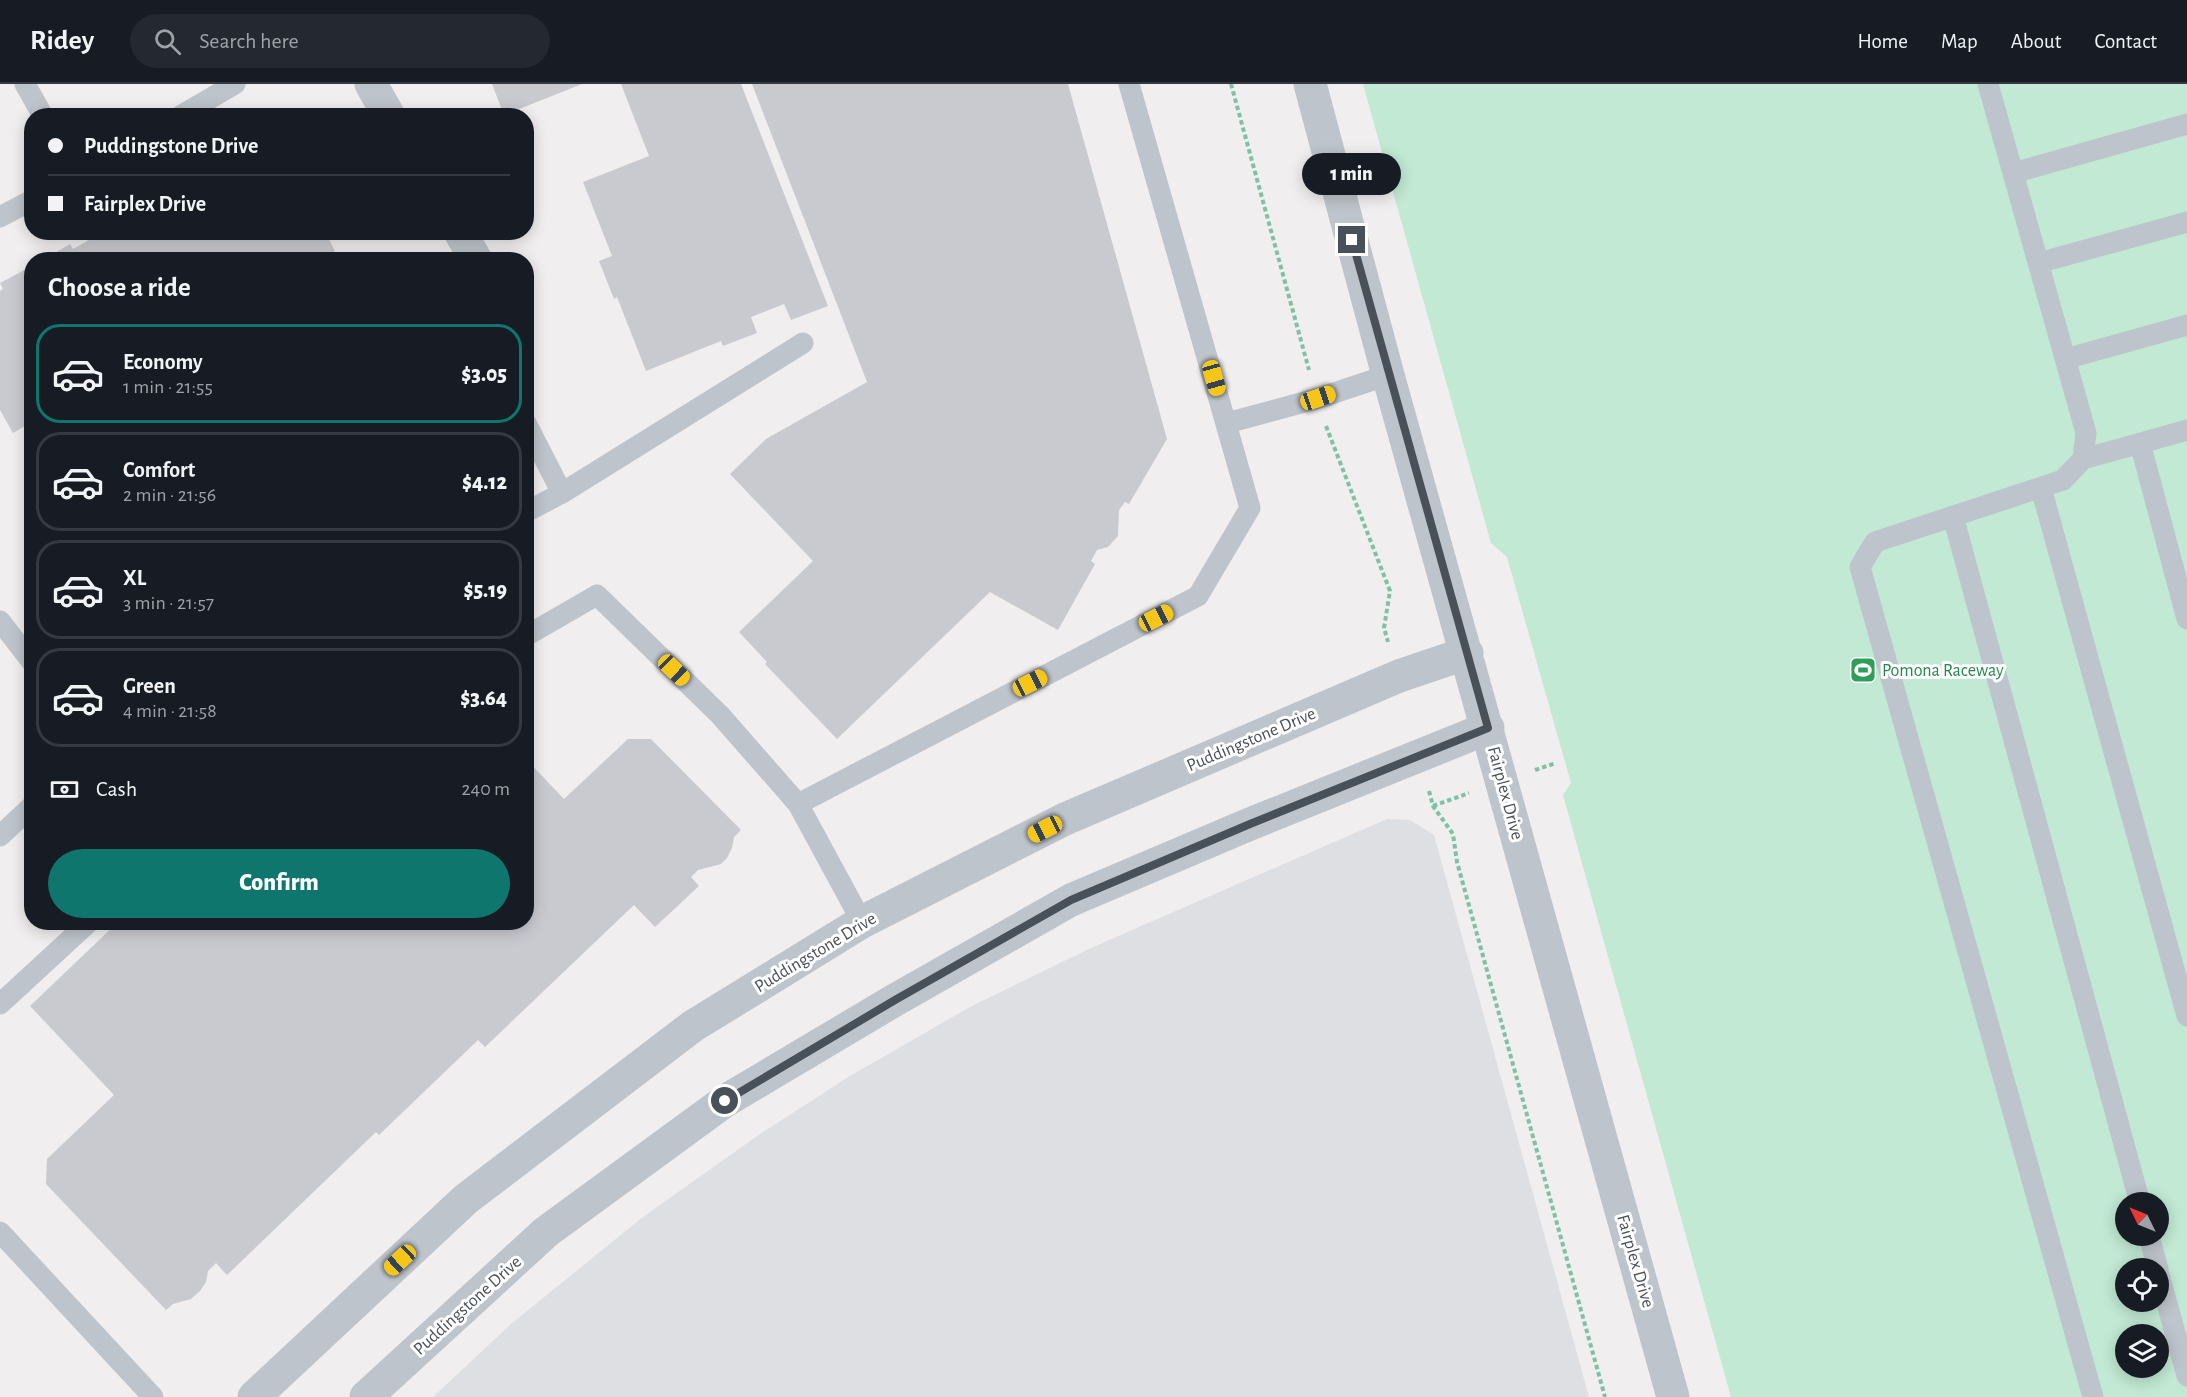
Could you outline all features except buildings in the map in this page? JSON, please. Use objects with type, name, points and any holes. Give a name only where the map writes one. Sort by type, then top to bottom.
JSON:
[{"type":"street","points":[[371,84],[385,108]]},
{"type":"street","name":"Fairplex Drive","points":[[1310,84],[1388,375],[1673,1397]]},
{"type":"street","name":"Puddingstone Drive","points":[[254,1397],[466,1199],[693,1026],[862,922],[1065,819],[1399,676],[1467,653]]},
{"type":"street","name":"Puddingstone Drive","points":[[366,1397],[546,1232],[725,1101],[895,1000],[1071,900],[1420,754],[1488,728]]},
{"type":"lane","points":[[25,84],[38,108]]},
{"type":"lane","points":[[194,108],[235,84]]},
{"type":"lane","points":[[798,804],[1198,596],[1250,507],[1129,84]]},
{"type":"lane","points":[[1988,84],[2086,433],[2083,459]]},
{"type":"lane","points":[[2013,172],[2187,124]]},
{"type":"lane","points":[[0,217],[24,204]]},
{"type":"lane","points":[[2038,263],[2187,222]]},
{"type":"lane","points":[[2065,359],[2187,325]]},
{"type":"lane","points":[[534,508],[803,343]]},
{"type":"lane","points":[[1227,423],[1318,398],[1388,375]]},
{"type":"lane","points":[[2093,1397],[1860,567],[1875,542],[2063,480],[2083,459],[2187,430]]},
{"type":"lane","points":[[534,438],[562,492]]},
{"type":"lane","points":[[2140,443],[2187,619]]},
{"type":"lane","points":[[2041,488],[2187,1016]]},
{"type":"lane","points":[[1953,516],[2137,1192]]},
{"type":"lane","points":[[534,631],[597,595],[720,715],[798,804],[862,922]]},
{"type":"lane","points":[[0,621],[24,652]]},
{"type":"lane","points":[[0,836],[24,814]]},
{"type":"lane","points":[[0,1004],[80,930]]},
{"type":"lane","points":[[0,1232],[153,1397]]},
{"type":"lane","points":[[2169,1310],[2187,1376]]},
{"type":"path","points":[[1231,84],[1327,429],[1390,591],[1384,628],[1399,676]]},
{"type":"path","points":[[1420,754],[1433,806],[1453,834],[1457,862],[1605,1397]]},
{"type":"shaded area","points":[[1387,819],[1410,820],[1434,835],[1589,1397],[433,1397],[511,1324],[643,1217],[760,1134],[850,1076],[970,1007],[1091,948]]},
{"type":"green space","name":"Pomona Raceway","points":[[1363,84],[2187,84],[2187,1397],[1731,1397],[1563,795],[1571,783],[1507,557],[1491,543]]},
{"type":"place","name":"Pomona Raceway","points":[[1863,670]]},
{"type":"route","points":[[725,1101],[895,1000],[1071,900],[1250,824],[1488,728],[1352,240]]}]
